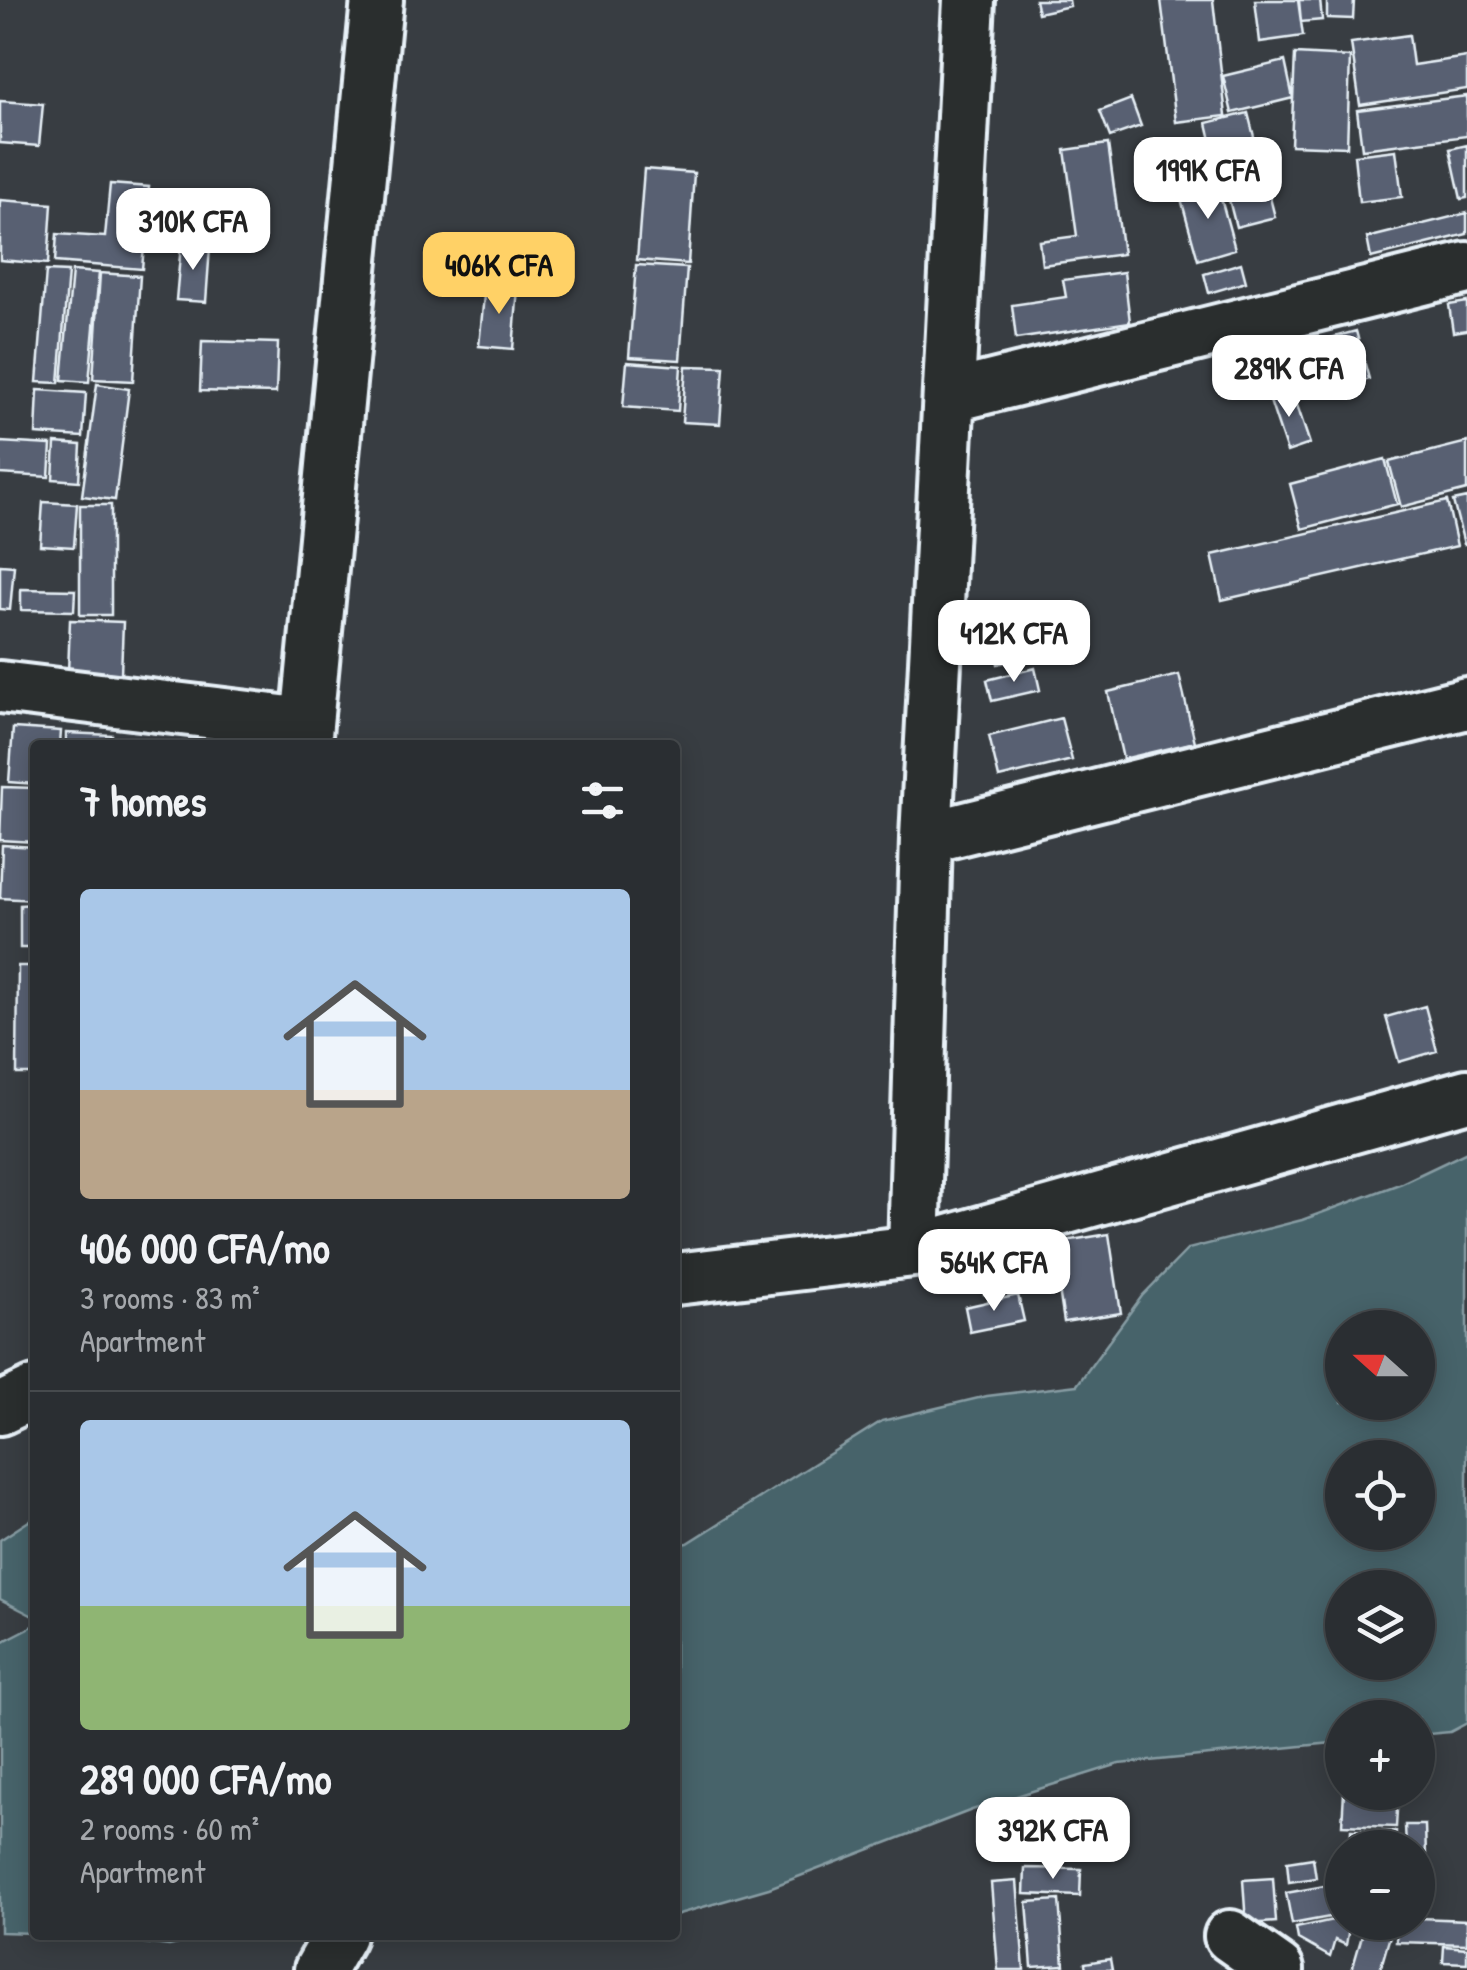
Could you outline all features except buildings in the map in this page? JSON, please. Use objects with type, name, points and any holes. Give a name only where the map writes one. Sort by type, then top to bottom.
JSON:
[{"type":"street","points":[[0,687],[306,735],[377,0]]},
{"type":"street","points":[[914,1251],[926,838],[969,0]]},
{"type":"street","points":[[949,397],[1467,268]]},
{"type":"street","points":[[926,838],[1467,704]]},
{"type":"street","points":[[680,1278],[914,1251],[1467,1095]]},
{"type":"street","points":[[0,1409],[30,1394]]},
{"type":"street","points":[[1230,1936],[1278,1970]]},
{"type":"water","points":[[1467,1152],[1467,1723],[1450,1732],[1435,1733],[1435,1700],[1325,1700],[1325,1744],[1119,1764],[972,1810],[769,1888],[680,1914],[680,1544],[688,1543],[882,1421],[987,1396],[1077,1385],[1142,1296],[1188,1249],[1302,1220],[1402,1183]]},
{"type":"water","points":[[30,1520],[30,1614],[0,1599],[0,1540]]},
{"type":"water","points":[[30,1628],[30,1933],[0,1932],[0,1643]]},
{"type":"water","points":[[119,1940],[197,1940],[169,1946]]}]
